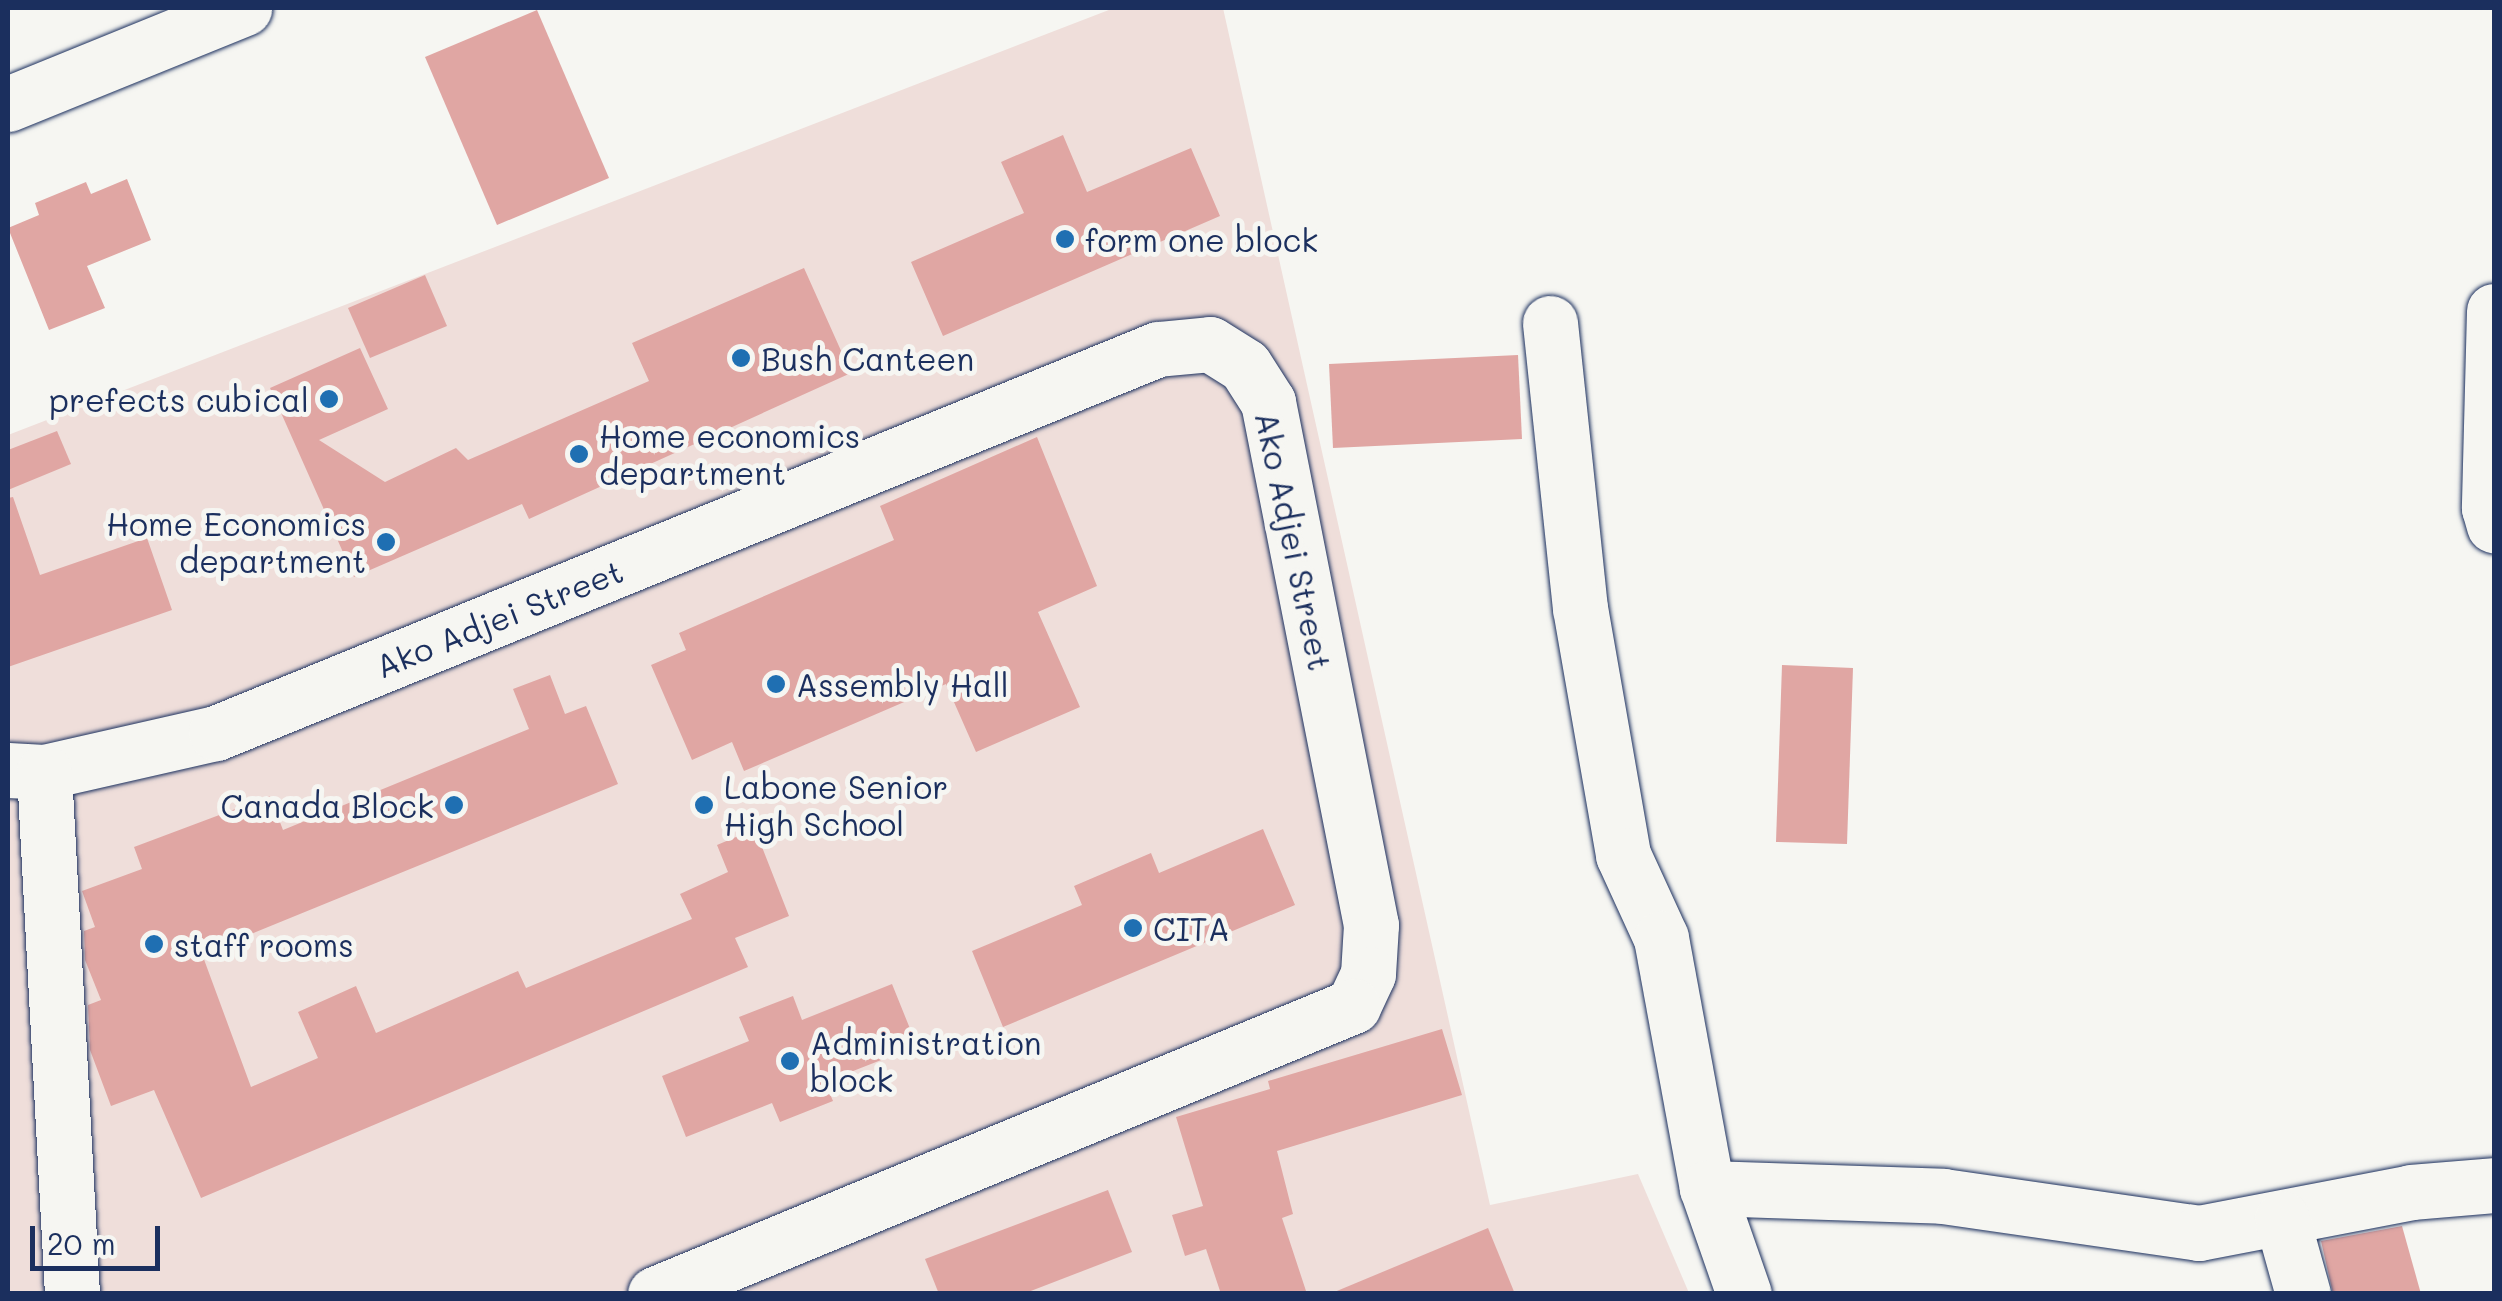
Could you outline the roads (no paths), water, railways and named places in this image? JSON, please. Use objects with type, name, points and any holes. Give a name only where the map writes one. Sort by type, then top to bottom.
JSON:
[{"type":"street","points":[[8,104],[244,8]]},
{"type":"street","points":[[2494,311],[2489,508],[2494,525]]},
{"type":"street","points":[[1550,323],[1580,608],[1623,854],[1661,938],[1707,1188],[1744,1294]]},
{"type":"street","name":"Ako Adjei Street","points":[[26,771],[216,733],[1158,349],[1210,344],[1246,366],[1268,402],[1371,925],[1368,974],[1353,1006],[655,1294]]},
{"type":"street","points":[[26,771],[72,1294]]},
{"type":"street","points":[[1707,1188],[1943,1196],[2200,1232],[2411,1192],[2494,1185]]},
{"type":"street","points":[[2282,1219],[2303,1294]]},
{"type":"place","name":"form one block","points":[[1065,239]]},
{"type":"place","name":"Bush Canteen","points":[[741,358]]},
{"type":"place","name":"prefects cubical","points":[[329,399]]},
{"type":"place","name":"Home economics department","points":[[579,454]]},
{"type":"place","name":"Home Economics department","points":[[386,542]]},
{"type":"place","name":"Assembly Hall","points":[[776,684]]},
{"type":"place","name":"Canada Block","points":[[454,805]]},
{"type":"place","name":"Labone Senior High School","points":[[704,805]]},
{"type":"place","name":"CITA","points":[[1133,928]]},
{"type":"place","name":"staff rooms","points":[[154,944]]},
{"type":"place","name":"Administration block","points":[[790,1061]]}]
